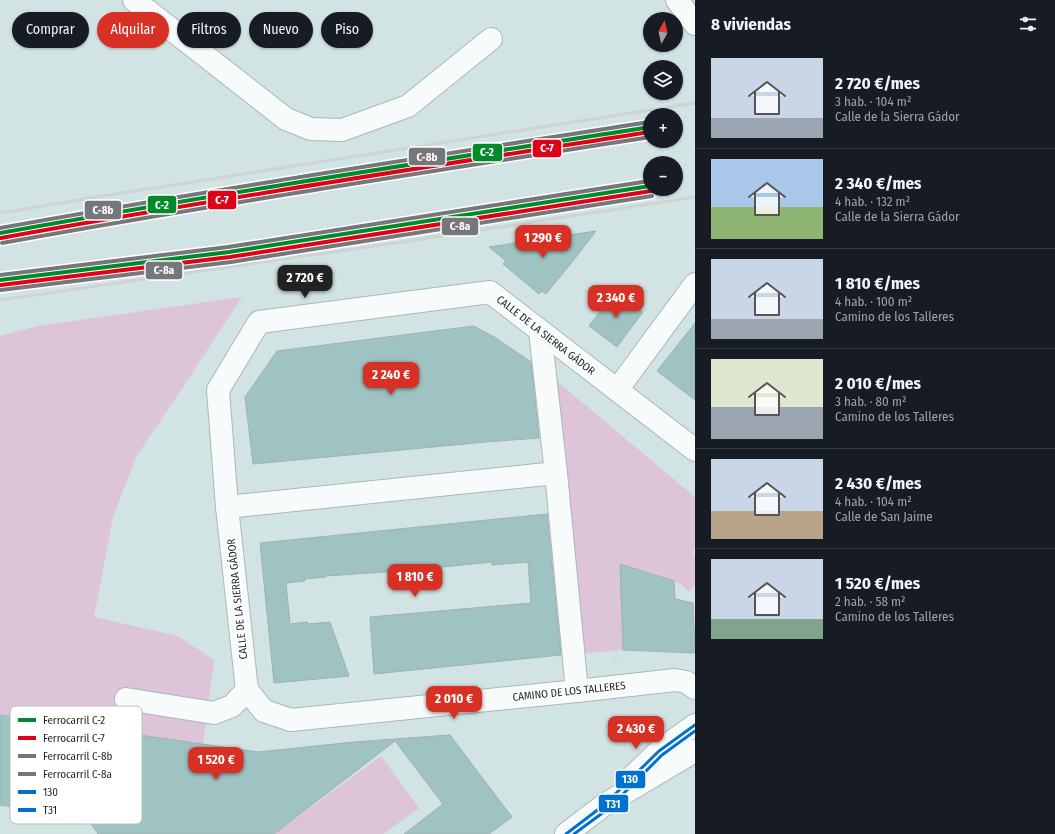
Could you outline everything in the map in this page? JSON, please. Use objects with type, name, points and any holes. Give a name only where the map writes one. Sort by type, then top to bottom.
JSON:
[{"type":"street","points":[[134,0],[286,119],[311,129],[342,130],[408,106],[491,39]]},
{"type":"street","points":[[677,0],[695,24]]},
{"type":"street","points":[[617,390],[695,284]]},
{"type":"street","name":"CALLE DE LA SIERRA GÁDOR","points":[[247,690],[227,507],[218,390],[259,322],[490,292],[695,450]]},
{"type":"street","points":[[540,331],[556,473],[577,691]]},
{"type":"street","points":[[227,507],[556,473]]},
{"type":"street","name":"CAMINO DE LOS TALLERES","points":[[247,690],[264,711],[292,720],[675,680],[686,682],[695,688]]},
{"type":"street","points":[[126,699],[214,713],[232,706],[247,690]]},
{"type":"street","points":[[604,805],[658,751],[695,725]]},
{"type":"street","points":[[566,834],[604,805],[695,751]]},
{"type":"path","points":[[556,473],[600,467],[645,412]]},
{"type":"path","points":[[618,686],[612,560],[680,472]]},
{"type":"path","points":[[0,595],[105,628],[190,684]]},
{"type":"path","points":[[0,678],[38,690]]},
{"type":"shaded area","points":[[242,297],[136,457],[113,517],[94,617],[178,636],[214,660],[203,744],[142,735],[142,706],[10,706],[10,716],[0,715],[0,336],[38,326]]},
{"type":"shaded area","points":[[540,367],[695,497],[695,547],[692,553],[695,556],[695,585],[689,592],[681,584],[620,564],[623,650],[567,655]]},
{"type":"shaded area","points":[[381,756],[419,808],[383,834],[274,834]]},
{"type":"building","points":[[596,231],[546,294],[542,291],[539,294],[503,264],[506,261],[489,247]]},
{"type":"building","points":[[615,291],[643,312],[617,347],[589,326]]},
{"type":"building","points":[[695,323],[695,400],[657,371]]},
{"type":"building","points":[[474,326],[496,338],[531,362],[539,438],[253,464],[245,397],[277,351]]},
{"type":"building","points":[[547,514],[561,655],[374,674],[370,617],[531,603],[528,562],[492,565],[492,562],[413,570],[326,576],[304,579],[305,581],[286,583],[290,624],[330,622],[349,676],[274,683],[260,543]]},
{"type":"building","points":[[620,564],[674,581],[675,599],[693,603],[695,653],[623,650]]},
{"type":"building","points":[[0,715],[10,716],[10,806],[0,805]]},
{"type":"building","points":[[142,735],[258,752],[354,742],[450,735],[512,817],[489,834],[404,834],[443,804],[395,741],[274,834],[98,834],[91,824],[142,824]]},
{"type":"railway","points":[[0,213],[695,103]]},
{"type":"railway","points":[[0,300],[409,241],[695,197]]},
{"type":"rail line","name":"C-8b","points":[[0,228],[243,186],[643,123]]},
{"type":"rail line","name":"C-2","points":[[0,233],[243,191],[643,128]]},
{"type":"rail line","name":"C-7","points":[[1,238],[244,196],[643,133]]},
{"type":"rail line","name":"C-8a","points":[[2,243],[245,201],[643,138]]},
{"type":"rail line","name":"C-8b","points":[[0,275],[228,247],[643,182]]},
{"type":"rail line","name":"C-2","points":[[0,280],[229,252],[643,187]]},
{"type":"rail line","name":"C-7","points":[[1,285],[230,257],[643,192]]},
{"type":"rail line","name":"C-8a","points":[[1,290],[231,262],[652,196]]},
{"type":"transit line","name":"130","points":[[566,834],[604,805],[659,751],[695,725]]},
{"type":"transit line","name":"T31","points":[[574,834],[608,809],[662,755],[695,731]]}]
